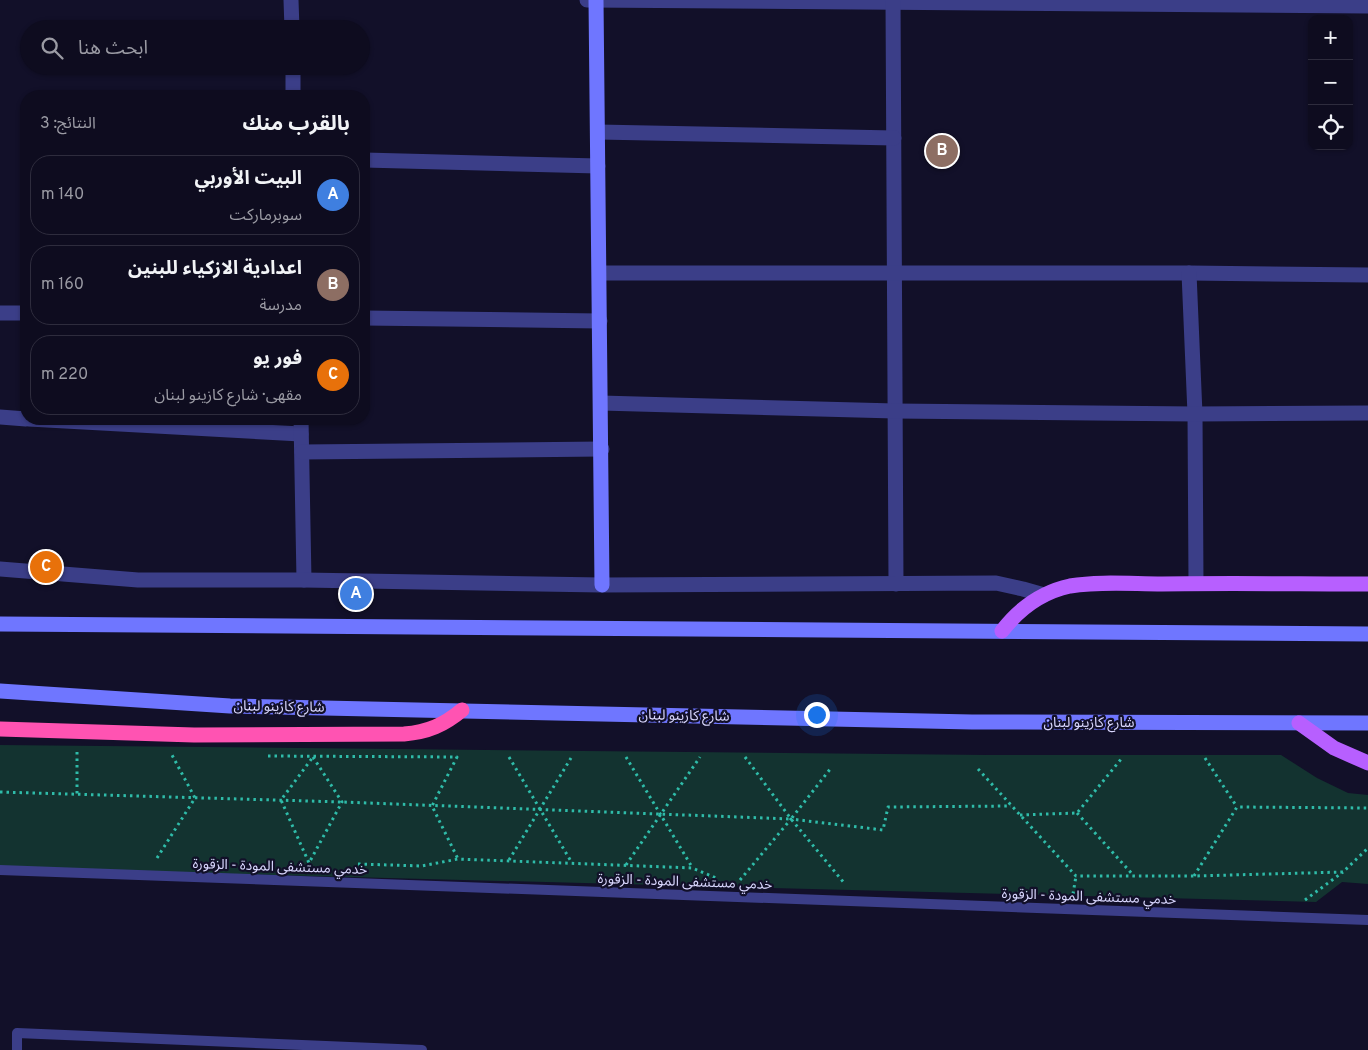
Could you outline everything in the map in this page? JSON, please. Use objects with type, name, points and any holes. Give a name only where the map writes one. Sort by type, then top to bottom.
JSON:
[{"type":"highway","points":[[0,729],[194,736],[417,733],[441,725],[462,710]]},
{"type":"main road","points":[[596,0],[602,585]]},
{"type":"main road","points":[[1002,631],[1020,611],[1044,595],[1070,586],[1196,583],[1368,584]]},
{"type":"main road","points":[[0,624],[1368,634]]},
{"type":"main road","name":"شارع كازينو لبنان","points":[[0,691],[230,706],[972,722],[1368,723]]},
{"type":"main road","points":[[1299,723],[1334,748],[1368,763]]},
{"type":"street","points":[[291,0],[292,20]]},
{"type":"street","points":[[587,0],[1218,2],[1368,6]]},
{"type":"street","points":[[893,1],[896,584]]},
{"type":"street","points":[[293,75],[293,90]]},
{"type":"street","points":[[598,132],[894,138]]},
{"type":"street","points":[[370,160],[598,166]]},
{"type":"street","points":[[600,273],[894,272],[1368,275]]},
{"type":"street","points":[[1188,273],[1195,414],[1196,583]]},
{"type":"street","points":[[0,313],[20,313]]},
{"type":"street","points":[[370,318],[600,321]]},
{"type":"street","points":[[601,403],[895,411],[1195,414],[1368,413]]},
{"type":"street","points":[[0,417],[20,418]]},
{"type":"street","points":[[138,425],[302,434]]},
{"type":"street","points":[[301,425],[304,580]]},
{"type":"street","points":[[302,452],[602,449]]},
{"type":"street","points":[[0,569],[138,580],[304,580],[602,585],[996,584],[1044,595]]},
{"type":"lane","name":"خدمي مستشفى المودة - الزقورة","points":[[0,870],[1368,920]]},
{"type":"lane","points":[[17,1050],[17,1033],[422,1050]]},
{"type":"path","points":[[77,752],[77,794]]},
{"type":"path","points":[[172,755],[195,798]]},
{"type":"path","points":[[281,800],[313,757],[342,802]]},
{"type":"path","points":[[432,806],[457,757]]},
{"type":"path","points":[[626,757],[692,868]]},
{"type":"path","points":[[626,865],[700,757]]},
{"type":"path","points":[[745,757],[791,819],[848,887]]},
{"type":"path","points":[[509,758],[572,863]]},
{"type":"path","points":[[509,861],[571,758]]},
{"type":"path","points":[[1020,815],[1078,813],[1122,758]]},
{"type":"path","points":[[1205,758],[1237,807]]},
{"type":"path","points":[[735,886],[831,768]]},
{"type":"path","points":[[978,769],[1076,876],[1194,876],[1343,872],[1368,848]]},
{"type":"path","points":[[0,792],[342,802],[791,819],[883,830],[888,807],[1011,806]]},
{"type":"path","points":[[157,858],[195,798]]},
{"type":"path","points":[[281,800],[309,863],[342,802]]},
{"type":"path","points":[[432,806],[458,859]]},
{"type":"path","points":[[1237,807],[1368,808]]},
{"type":"path","points":[[1194,876],[1237,807]]},
{"type":"path","points":[[1078,813],[1134,876]]},
{"type":"path","points":[[1073,894],[1076,876]]},
{"type":"green space","points":[[0,745],[987,755],[1281,755],[1317,778],[1348,793],[1368,795],[1368,884],[1342,882],[1316,902],[0,868]]},
{"type":"place","name":"اعدادية الازكياء للبنين","points":[[942,151]]},
{"type":"place","name":"فور يو","points":[[46,567]]},
{"type":"place","name":"البيت الأوربي","points":[[356,594]]}]
